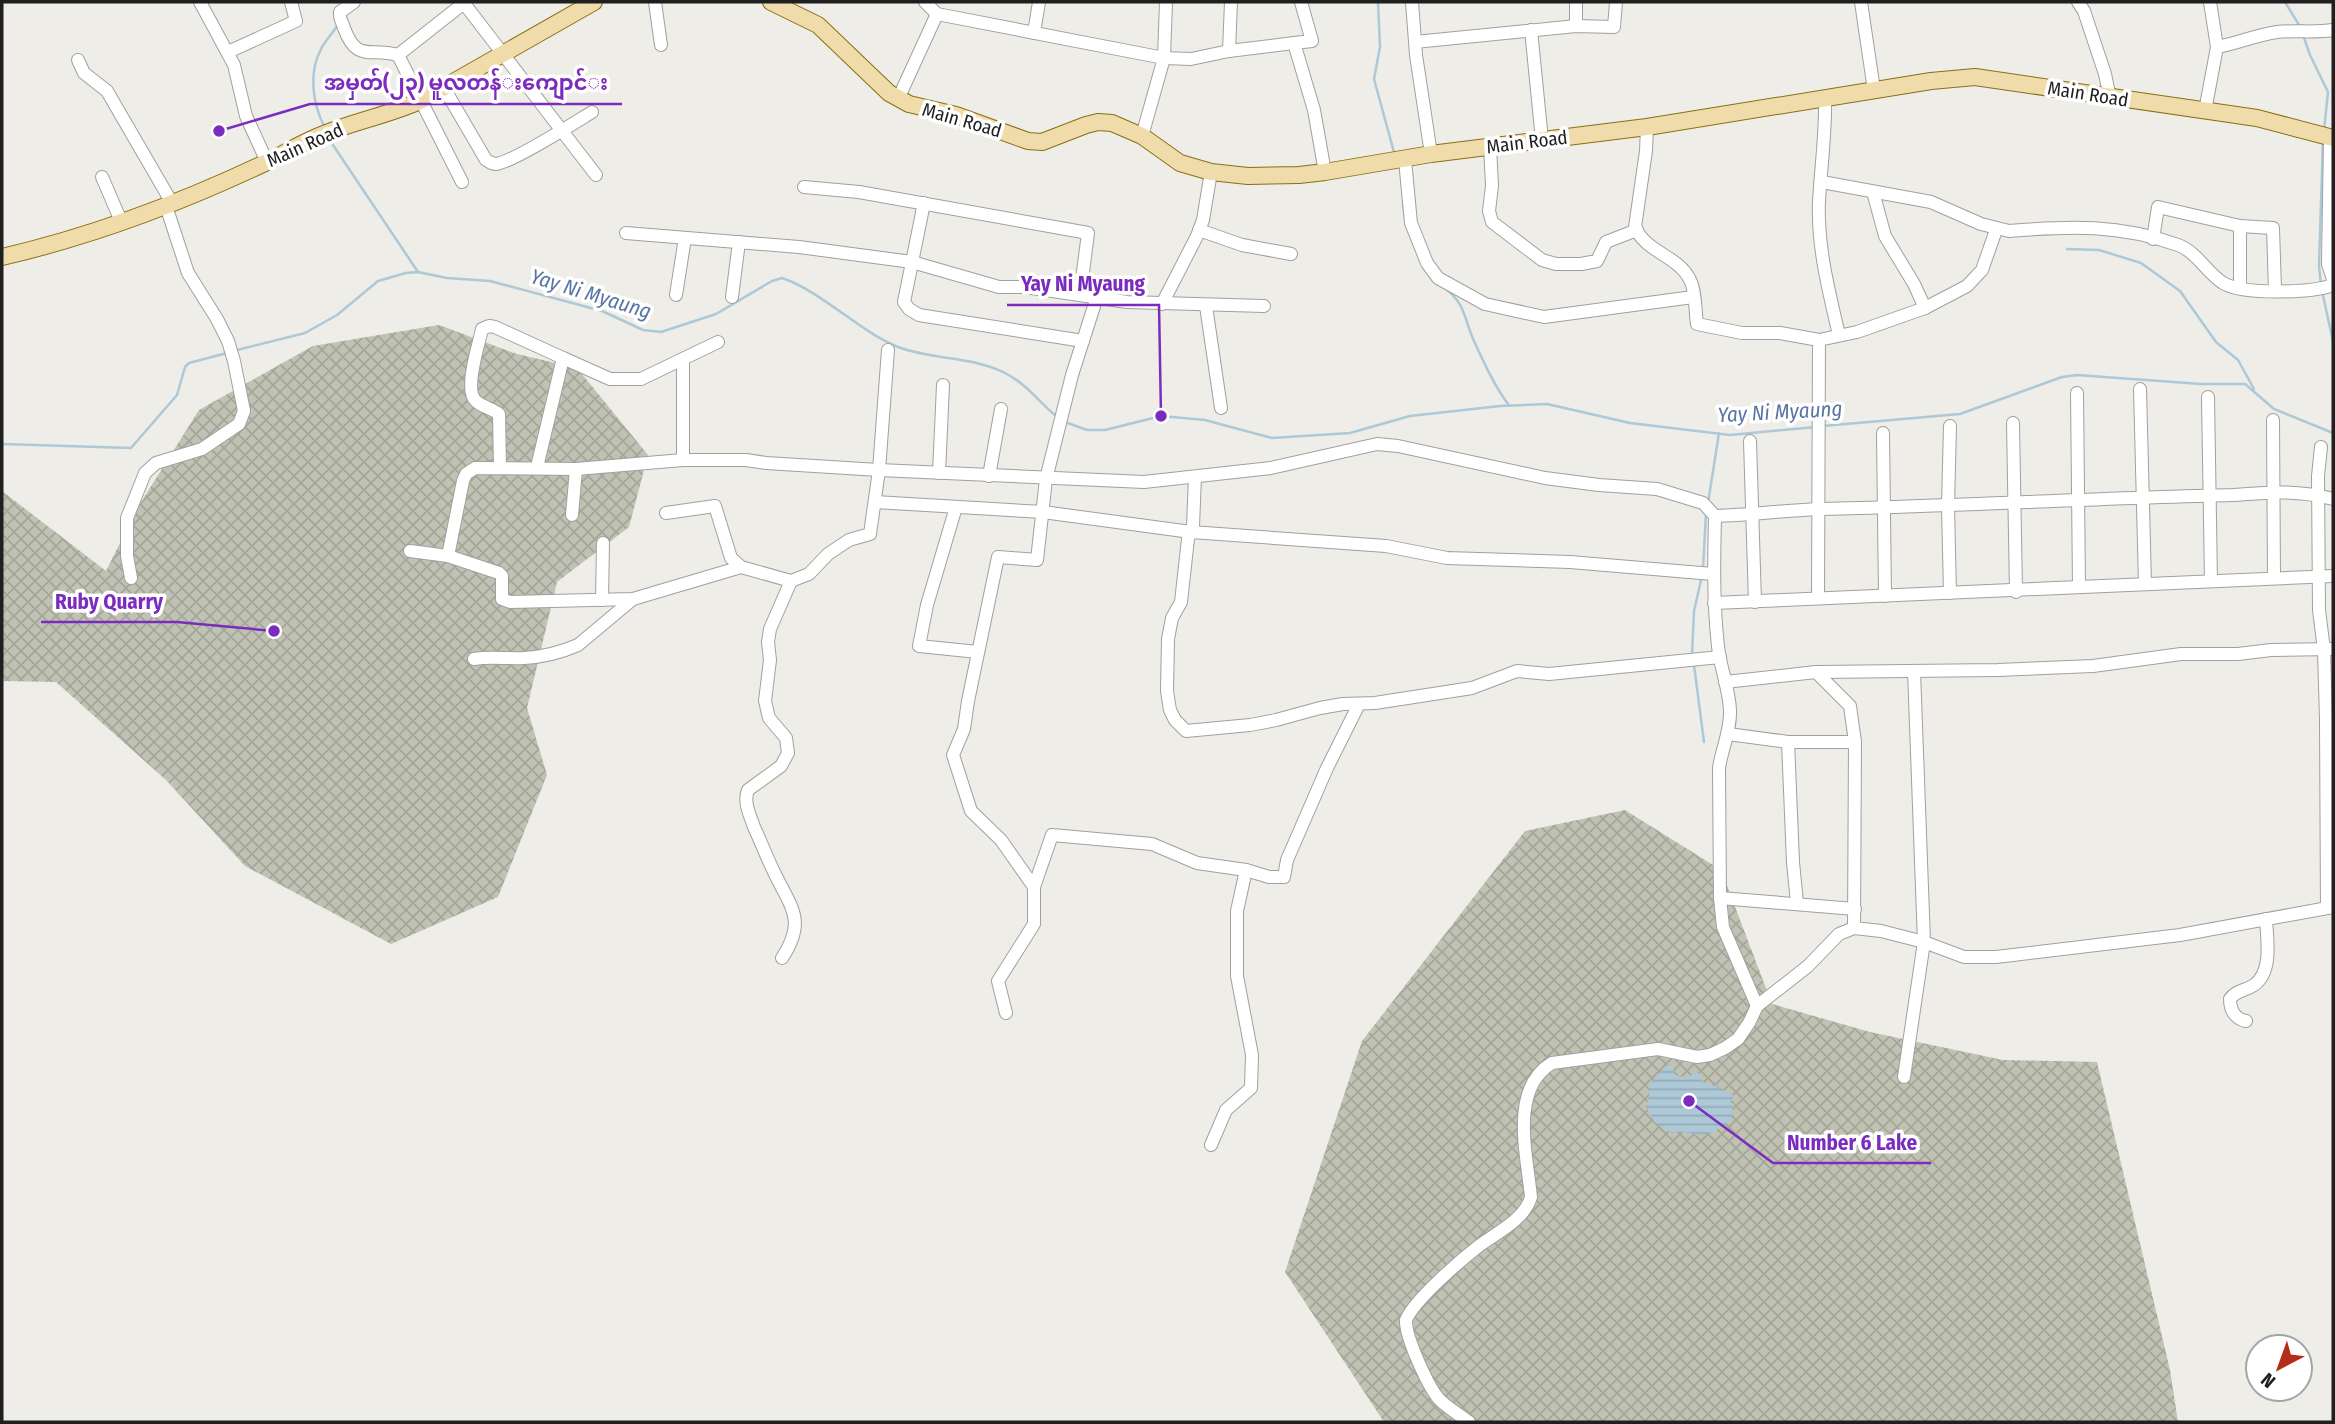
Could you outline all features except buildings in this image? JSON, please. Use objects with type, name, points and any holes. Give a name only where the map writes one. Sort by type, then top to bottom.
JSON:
[{"type":"main road","name":"Main Road","points":[[2,257],[51,246],[169,204],[267,162],[310,139],[391,114],[444,88],[594,2]]},
{"type":"main road","name":"Main Road","points":[[771,2],[818,25],[889,93],[923,109],[956,115],[1028,141],[1042,142],[1098,122],[1112,123],[1142,136],[1180,163],[1211,172],[1248,176],[1325,172],[1431,154],[1647,127],[1825,97],[1975,77],[2257,118],[2332,138]]},
{"type":"street","points":[[200,2],[234,65],[246,116],[267,162]]},
{"type":"street","points":[[228,52],[296,21],[291,2]]},
{"type":"street","points":[[354,2],[341,12],[340,17],[352,46],[360,51],[398,55],[463,2],[596,175]]},
{"type":"street","points":[[654,2],[661,45]]},
{"type":"street","points":[[925,2],[937,14],[1164,58],[1191,59],[1228,51],[1312,41],[1301,2]]},
{"type":"street","points":[[1034,33],[1039,2]]},
{"type":"street","points":[[1142,136],[1164,58],[1166,2]]},
{"type":"street","points":[[1228,51],[1231,2]]},
{"type":"street","points":[[1412,2],[1415,43],[1431,154]]},
{"type":"street","points":[[1576,2],[1576,26]]},
{"type":"street","points":[[1415,43],[1576,26],[1614,27],[1616,2]]},
{"type":"street","points":[[1861,2],[1874,90]]},
{"type":"street","points":[[2078,2],[2087,18],[2110,98]]},
{"type":"street","points":[[2204,111],[2217,47],[2210,2]]},
{"type":"street","points":[[898,99],[937,14]]},
{"type":"street","points":[[1531,30],[1542,140]]},
{"type":"street","points":[[2217,47],[2256,35],[2282,31],[2316,33],[2333,30]]},
{"type":"street","points":[[1294,43],[1314,110],[1325,172]]},
{"type":"street","points":[[398,55],[462,182]]},
{"type":"street","points":[[78,60],[84,73],[107,92],[169,204],[188,273],[228,341],[244,411],[239,424],[202,449],[156,463],[145,473],[127,518],[127,556],[131,578]]},
{"type":"street","points":[[444,88],[486,160],[497,164],[592,112]]},
{"type":"street","points":[[1825,97],[1826,124],[1819,201],[1826,281],[1839,335]]},
{"type":"street","points":[[1647,127],[1635,226],[1649,246],[1683,269],[1691,282],[1697,324],[1742,333],[1780,333],[1819,340],[1925,308],[1975,280],[1982,270],[1996,230]]},
{"type":"street","points":[[1822,182],[1931,202],[1996,230],[2009,232],[2092,227],[2128,232],[2180,246],[2223,283],[2260,292],[2327,286],[2332,138]]},
{"type":"street","points":[[1490,146],[1492,186],[1489,211],[1492,222],[1542,260],[1556,264],[1597,261],[1606,242],[1637,230]]},
{"type":"street","points":[[1405,160],[1411,223],[1427,263],[1438,278],[1485,304],[1544,317],[1693,297]]},
{"type":"street","points":[[1162,304],[1199,230],[1211,172]]},
{"type":"street","points":[[102,177],[121,220]]},
{"type":"street","points":[[804,187],[859,192],[1087,233],[1080,295]]},
{"type":"street","points":[[1873,191],[1885,236],[1925,308]]},
{"type":"street","points":[[924,203],[904,302],[909,309],[919,315],[1083,341]]},
{"type":"street","points":[[2153,239],[2158,206],[2241,226],[2273,228],[2275,290]]},
{"type":"street","points":[[2240,288],[2241,226]]},
{"type":"street","points":[[1199,230],[1242,245],[1291,254]]},
{"type":"street","points":[[626,233],[799,247],[912,262],[999,288],[1025,287],[1162,304],[1264,306]]},
{"type":"street","points":[[676,295],[685,238]]},
{"type":"street","points":[[732,297],[739,242]]},
{"type":"street","points":[[1034,887],[1002,840],[971,811],[953,755],[964,729],[998,557],[1037,560],[1046,479],[1060,416],[1097,297]]},
{"type":"street","points":[[1206,306],[1221,408]]},
{"type":"street","points":[[500,468],[499,414],[479,403],[471,393],[482,329],[495,327],[610,379],[641,379],[718,342]]},
{"type":"street","points":[[1818,598],[1819,340]]},
{"type":"street","points":[[410,551],[448,556],[499,573],[502,576],[502,599],[505,601],[633,599],[741,567],[791,581],[809,573],[849,540],[870,534],[879,470],[888,350]]},
{"type":"street","points":[[537,467],[563,358]]},
{"type":"street","points":[[683,359],[683,460]]},
{"type":"street","points":[[939,473],[943,385]]},
{"type":"street","points":[[2140,389],[2146,584]]},
{"type":"street","points":[[2077,393],[2079,587]]},
{"type":"street","points":[[2208,397],[2211,581]]},
{"type":"street","points":[[989,476],[1001,409]]},
{"type":"street","points":[[2273,420],[2274,578]]},
{"type":"street","points":[[2013,423],[2016,592]]},
{"type":"street","points":[[1950,426],[1950,593]]},
{"type":"street","points":[[1883,433],[1885,596]]},
{"type":"street","points":[[1750,441],[1755,602]]},
{"type":"street","points":[[448,556],[463,481],[466,474],[475,468],[576,469],[683,460],[746,460],[879,470],[1144,482],[1270,468],[1377,444],[1398,446],[1545,478],[1657,489],[1703,503],[1715,516],[1714,603],[1730,710],[1728,734],[1719,768],[1720,898],[1723,927],[1757,1006]]},
{"type":"street","points":[[1469,1422],[1444,1404],[1433,1391],[1407,1333],[1406,1320],[1419,1301],[1473,1251],[1518,1217],[1529,1204],[1531,1196],[1524,1129],[1527,1100],[1533,1080],[1541,1069],[1552,1063],[1658,1049],[1698,1056],[1710,1055],[1738,1039],[1757,1006],[1808,965],[1839,934],[1854,928],[1881,931],[1964,957],[1996,957],[2108,946],[2330,908],[2329,649],[2319,610],[2318,495],[2321,447]]},
{"type":"street","points":[[572,515],[576,469]]},
{"type":"street","points":[[1195,477],[1191,533],[1188,539],[1181,603],[1172,618],[1168,639],[1167,691],[1170,710],[1180,726],[1186,730],[1250,725],[1320,708],[1376,703],[1472,688],[1517,671],[1549,674],[1720,657]]},
{"type":"street","points":[[1715,516],[1751,516],[1819,509],[1883,509],[2274,491],[2333,499]]},
{"type":"street","points":[[875,502],[1043,512],[1191,533],[1386,546],[1447,558],[1570,562],[1713,574]]},
{"type":"street","points":[[666,513],[715,506],[729,552],[741,567]]},
{"type":"street","points":[[956,507],[927,605],[919,646],[978,652]]},
{"type":"street","points":[[602,600],[603,543]]},
{"type":"street","points":[[1714,603],[2016,592],[2333,576]]},
{"type":"street","points":[[782,958],[794,936],[793,912],[769,862],[746,800],[748,790],[781,766],[788,753],[786,738],[769,718],[765,701],[770,660],[770,629],[791,581]]},
{"type":"street","points":[[474,659],[491,656],[524,658],[578,645],[633,599]]},
{"type":"street","points":[[1725,682],[1816,671],[2093,666],[2181,654],[2329,649]]},
{"type":"street","points":[[1816,671],[1850,706],[1855,742],[1854,928]]},
{"type":"street","points":[[1904,1077],[1924,943],[1914,671]]},
{"type":"street","points":[[1006,1013],[998,981],[1034,924],[1034,887],[1052,835],[1152,844],[1197,863],[1245,870],[1269,877],[1284,877],[1287,860],[1327,768],[1359,704]]},
{"type":"street","points":[[1728,734],[1788,742],[1855,742]]},
{"type":"street","points":[[1788,742],[1797,903]]},
{"type":"street","points":[[1211,1145],[1226,1110],[1251,1088],[1252,1055],[1237,976],[1237,911],[1245,870]]},
{"type":"street","points":[[1720,898],[1855,909]]},
{"type":"street","points":[[2246,1021],[2233,1012],[2230,999],[2239,990],[2254,985],[2263,974],[2267,943],[2266,919]]},
{"type":"shaded area","points":[[439,325],[517,354],[577,368],[648,455],[629,527],[557,582],[527,708],[547,775],[498,897],[391,944],[245,866],[166,780],[56,682],[2,681],[2,491],[106,571],[138,507],[199,410],[313,346]]},
{"type":"shaded area","points":[[1625,810],[1721,870],[1772,1004],[1870,1032],[2003,1060],[2097,1062],[2170,1370],[2178,1422],[1384,1422],[1285,1272],[1362,1041],[1525,831]]},
{"type":"water","points":[[1667,1065],[1673,1067],[1674,1074],[1685,1078],[1699,1072],[1703,1082],[1716,1085],[1718,1089],[1722,1087],[1724,1091],[1735,1096],[1730,1102],[1734,1104],[1730,1121],[1710,1133],[1698,1135],[1672,1133],[1656,1124],[1646,1107],[1650,1092],[1648,1087],[1652,1087],[1650,1083]]},
{"type":"waterway","points":[[1378,2],[1380,47],[1374,79],[1395,156]]},
{"type":"waterway","points":[[2285,2],[2299,25]]},
{"type":"waterway","points":[[324,126],[315,98],[314,68],[321,49],[337,26]]},
{"type":"waterway","points":[[2303,35],[2328,92],[2324,131]]},
{"type":"waterway","points":[[329,139],[418,272]]},
{"type":"waterway","points":[[2321,285],[2319,266],[2323,141]]},
{"type":"waterway","points":[[1403,203],[1406,224]]},
{"type":"waterway","points":[[2067,249],[2099,250],[2141,263],[2180,291],[2216,342],[2238,360],[2254,389]]},
{"type":"waterway","name":"Yay Ni Myaung","points":[[237,350],[305,333],[337,315],[378,281],[406,273],[418,272],[447,278],[490,281],[602,311],[643,330],[661,332],[716,314],[772,281],[782,278],[811,292],[869,332],[898,347],[977,363],[1011,376],[1056,416]]},
{"type":"waterway","points":[[1446,289],[1461,307],[1485,366],[1508,404]]},
{"type":"waterway","points":[[2322,291],[2333,341]]},
{"type":"waterway","name":"Yay Ni Myaung","points":[[2,444],[131,448],[177,395],[185,367],[189,363],[227,353]]},
{"type":"waterway","name":"Yay Ni Myaung","points":[[1823,426],[1960,414],[2062,377],[2077,375],[2201,384],[2245,384],[2274,409],[2333,433]]},
{"type":"waterway","name":"Yay Ni Myaung","points":[[1065,422],[1087,430],[1105,430],[1161,416],[1205,420],[1272,438],[1350,433],[1410,416],[1500,406],[1547,404],[1630,423],[1730,435],[1816,427]]},
{"type":"waterway","points":[[1708,503],[1719,433]]},
{"type":"waterway","points":[[1703,569],[1706,513]]},
{"type":"waterway","points":[[1692,655],[1694,611],[1702,576]]},
{"type":"waterway","points":[[1694,665],[1704,742]]},
{"type":"place","name":"အမှတ်(၂၃) မူလတန်‌း‌ကျောင်‌း","points":[[219,131]]},
{"type":"place","name":"Yay Ni Myaung","points":[[1161,416]]},
{"type":"place","name":"Ruby Quarry","points":[[274,631]]},
{"type":"place","name":"Number 6 Lake","points":[[1689,1101]]}]
